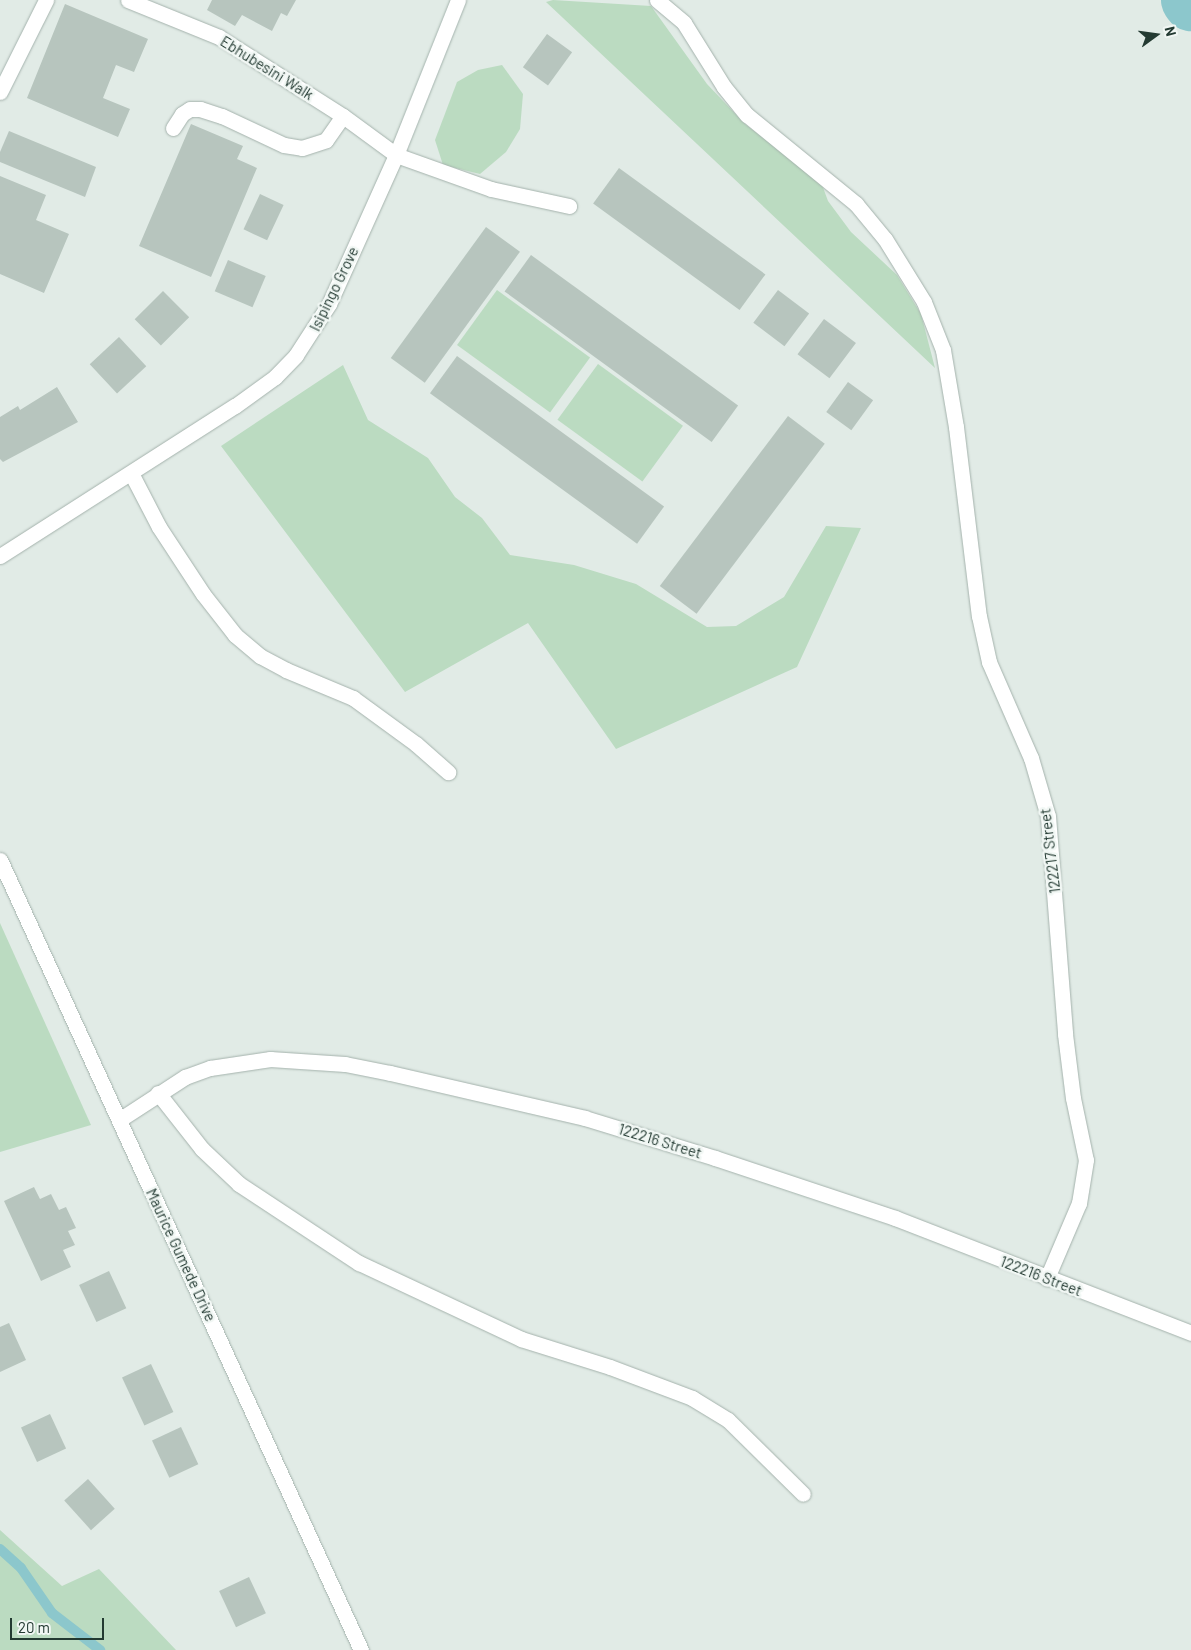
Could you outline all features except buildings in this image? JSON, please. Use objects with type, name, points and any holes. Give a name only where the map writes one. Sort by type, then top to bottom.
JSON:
[{"type":"street","points":[[0,92],[46,0]]},
{"type":"street","name":"Ebhubesini Walk","points":[[128,0],[219,37],[343,116],[396,154],[492,189],[569,206]]},
{"type":"street","name":"Isipingo Grove","points":[[0,556],[235,406],[275,377],[296,355],[330,304],[396,154],[458,0]]},
{"type":"street","name":"122217 Street","points":[[658,0],[684,23],[720,81],[747,115],[843,191],[885,239],[924,302],[935,326],[948,370],[972,570],[989,662],[1031,758],[1048,816],[1065,1034],[1073,1098],[1086,1160],[1079,1203],[1046,1278]]},
{"type":"street","points":[[173,128],[182,114],[190,109],[200,109],[284,145],[302,148],[326,140],[343,116]]},
{"type":"street","points":[[131,473],[159,527],[235,634],[260,656],[286,670],[353,698],[416,744],[448,772]]},
{"type":"street","name":"Maurice Gumede Drive","points":[[0,860],[361,1650]]},
{"type":"street","name":"122216 Street","points":[[119,1120],[158,1093],[210,1068],[270,1059],[345,1064],[585,1118],[715,1158],[895,1218],[1191,1333]]},
{"type":"street","points":[[158,1093],[219,1168],[239,1184],[359,1263],[521,1340],[610,1367],[692,1398],[728,1420],[803,1494]]},
{"type":"green space","points":[[553,0],[651,6],[707,84],[745,124],[821,182],[828,201],[851,232],[897,275],[921,314],[935,368],[546,2]]},
{"type":"green space","points":[[502,65],[523,94],[520,129],[506,152],[480,174],[443,165],[435,140],[457,82],[478,70]]},
{"type":"green space","points":[[497,290],[590,358],[550,413],[457,345]]},
{"type":"green space","points":[[598,364],[683,426],[642,482],[557,420]]},
{"type":"green space","points":[[343,365],[368,420],[428,458],[455,497],[482,518],[510,555],[574,565],[636,584],[707,627],[736,626],[784,597],[826,526],[861,528],[797,667],[616,749],[528,623],[405,692],[221,446]]},
{"type":"green space","points":[[0,923],[91,1125],[0,1152]]},
{"type":"green space","points":[[0,1530],[62,1586],[99,1569],[176,1650],[0,1650]]},
{"type":"waterway","points":[[0,1549],[21,1568],[52,1613],[100,1650]]}]
